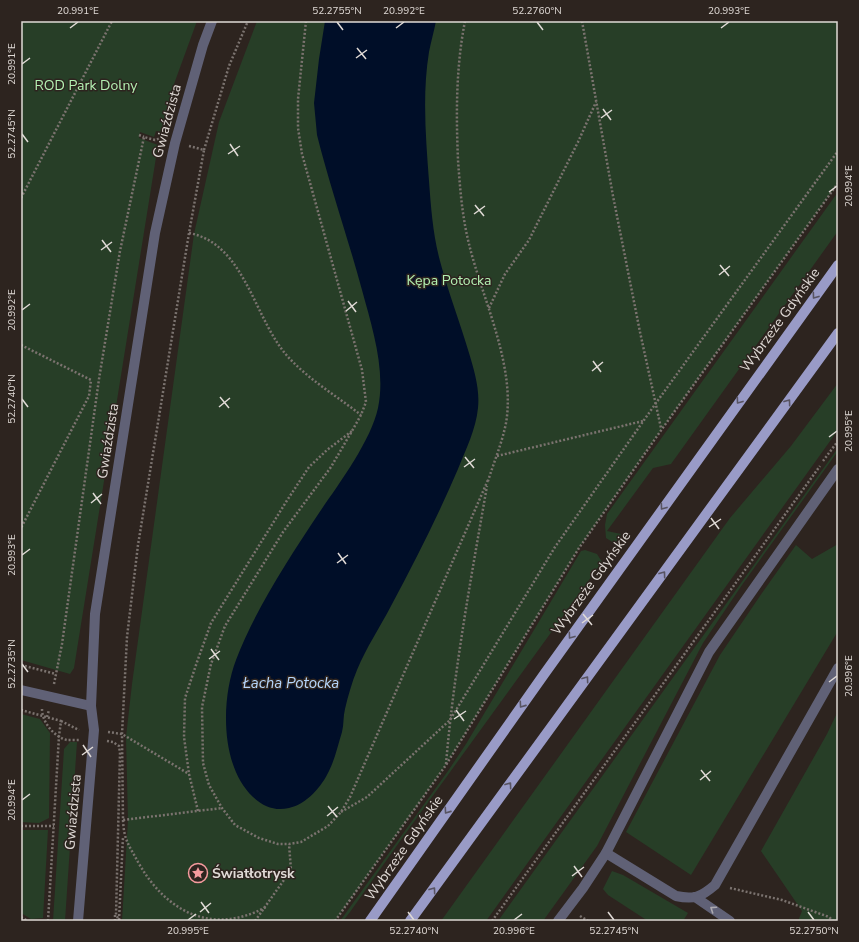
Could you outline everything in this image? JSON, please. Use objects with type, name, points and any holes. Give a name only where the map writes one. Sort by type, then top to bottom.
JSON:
[{"type":"main road","name":"Wybrzeże Gdyńskie","points":[[370,921],[544,673],[838,264]]},
{"type":"main road","points":[[410,921],[838,334]]},
{"type":"street","name":"Gwiaździsta","points":[[78,921],[94,730],[91,706],[95,614],[155,232],[175,142],[203,45],[212,21]]},
{"type":"street","points":[[558,921],[606,853],[709,652],[838,469]]},
{"type":"street","points":[[606,853],[676,896],[687,898],[706,893],[715,885],[838,668]]},
{"type":"street","points":[[21,690],[91,706]]},
{"type":"street","points":[[695,897],[730,921]]},
{"type":"path","points":[[21,198],[112,21]]},
{"type":"path","points":[[204,150],[229,66],[248,21]]},
{"type":"path","points":[[306,21],[298,99],[299,135],[302,154],[362,370],[366,402],[361,415],[331,467],[283,532],[225,626],[211,664],[202,708],[203,763],[209,785],[222,808],[235,825],[259,838],[278,844],[301,842],[328,826],[341,812],[357,784],[488,480],[506,423],[506,375],[498,341],[468,244],[459,181],[456,120],[457,78],[465,21]]},
{"type":"path","points":[[582,21],[640,332],[662,429]]},
{"type":"path","points":[[488,309],[505,274],[529,240],[578,142],[596,100]]},
{"type":"path","points":[[139,135],[144,137]]},
{"type":"path","points":[[341,812],[367,797],[450,720],[555,548],[656,402],[838,151]]},
{"type":"path","points":[[335,921],[446,764],[579,548],[838,183]]},
{"type":"path","points":[[189,233],[206,238],[218,245],[237,268],[279,345],[291,360],[308,375],[361,415]]},
{"type":"path","points":[[21,345],[92,380],[89,396],[21,528]]},
{"type":"path","points":[[496,456],[643,421]]},
{"type":"path","points":[[198,811],[189,774],[184,737],[185,698],[196,662],[211,623],[309,467],[327,450],[352,431]]},
{"type":"path","points":[[492,921],[838,441]]},
{"type":"path","points":[[446,764],[462,627],[488,480]]},
{"type":"path","points":[[21,665],[56,674]]},
{"type":"path","points":[[42,695],[42,715],[48,726],[65,740],[114,742],[119,746],[115,921]]},
{"type":"path","points":[[21,710],[61,721],[48,921]]},
{"type":"path","points":[[119,920],[124,834],[122,734],[189,774]]},
{"type":"path","points":[[123,820],[222,808]]},
{"type":"path","points":[[21,826],[54,826]]},
{"type":"path","points":[[124,834],[126,842],[144,873],[158,890],[174,905],[202,919],[220,920],[256,913],[266,907]]},
{"type":"path","points":[[255,921],[291,870],[289,844]]},
{"type":"path","points":[[715,885],[782,900],[829,917],[833,921]]},
{"type":"path","points":[[116,915],[119,920]]},
{"type":"path","points":[[21,917],[28,921]]},
{"type":"green space","name":"ROD Park Dolny","points":[[21,21],[197,21],[174,84],[162,132],[156,131],[154,137],[140,132],[139,138],[158,145],[74,668],[70,674],[21,660]]},
{"type":"green space","name":"Kępa Potocka","points":[[257,21],[838,21],[838,183],[579,548],[446,765],[335,921],[122,921],[128,820],[126,737],[194,234],[219,122]]},
{"type":"green space","points":[[838,192],[838,231],[671,464],[653,468],[607,531],[621,534],[616,542],[614,543],[606,538],[605,525],[607,514]]},
{"type":"green space","points":[[838,383],[838,430],[486,921],[441,921],[730,518],[791,446]]},
{"type":"green space","points":[[838,448],[838,451],[742,585],[703,643],[597,846],[543,921],[498,921]]},
{"type":"green space","points":[[838,544],[838,631],[691,875],[626,832],[720,655],[796,545],[812,559]]},
{"type":"green space","points":[[585,550],[597,554],[602,562],[350,912],[343,921],[340,921],[466,744],[581,551]]},
{"type":"green space","points":[[838,711],[838,921],[798,921],[802,911],[761,851],[827,734]]},
{"type":"green space","points":[[21,714],[40,719],[50,733],[49,818],[39,823],[21,822]]},
{"type":"green space","points":[[70,742],[77,742],[65,921],[53,921],[64,749]]},
{"type":"green space","points":[[21,830],[48,830],[43,918],[31,919],[21,913]]},
{"type":"green space","points":[[612,871],[623,875],[688,913],[683,921],[648,921],[608,895],[603,889]]},
{"type":"water","name":"Łacha Potocka","points":[[325,21],[436,21],[429,52],[425,101],[432,211],[440,261],[475,373],[478,408],[470,439],[442,504],[409,572],[357,670],[344,712],[342,732],[335,757],[329,771],[313,794],[302,803],[289,808],[279,809],[266,806],[253,797],[242,784],[234,768],[226,732],[226,712],[231,676],[244,641],[273,585],[361,448],[374,421],[380,394],[379,364],[374,334],[317,135],[314,103]]},
{"type":"place","name":"Światłotrysk","points":[[198,873]]}]
